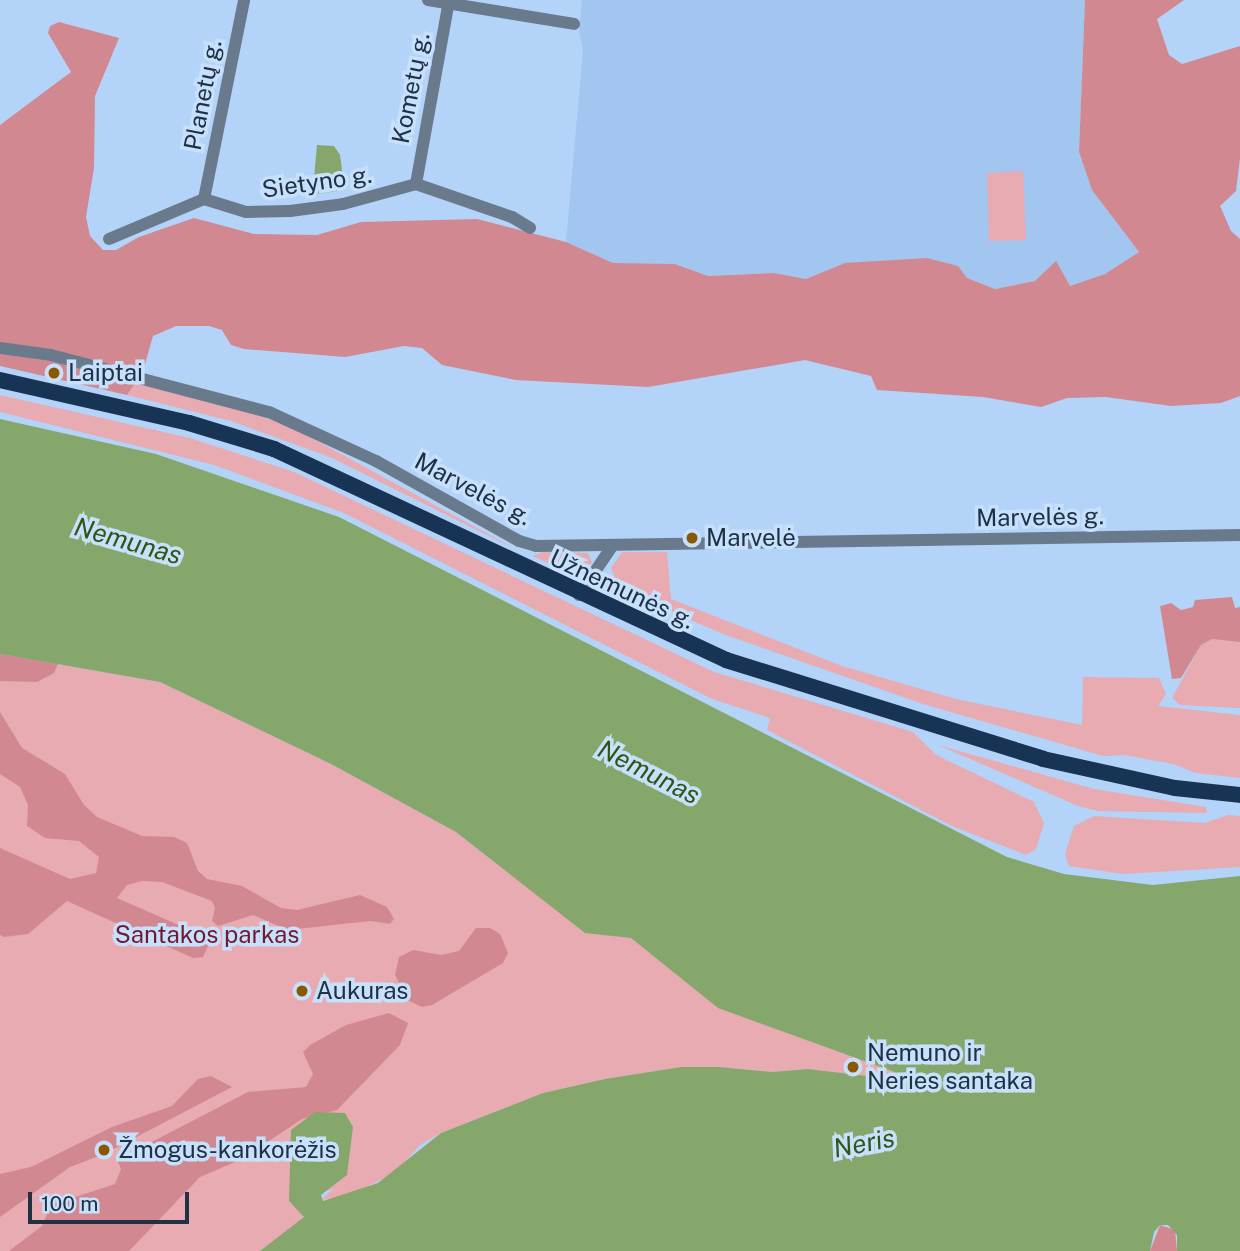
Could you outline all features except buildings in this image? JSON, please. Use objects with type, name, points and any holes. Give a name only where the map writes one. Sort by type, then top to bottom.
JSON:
[{"type":"main road","name":"Užnemunės g.","points":[[0,380],[189,423],[274,449],[363,488],[579,595],[726,660],[1043,759],[1175,789],[1240,795]]},
{"type":"street","name":"Planetų g.","points":[[204,199],[244,0]]},
{"type":"street","points":[[428,0],[574,24]]},
{"type":"street","name":"Kometų g.","points":[[416,184],[449,2]]},
{"type":"street","name":"Sietyno g.","points":[[204,199],[246,212],[290,211],[343,204],[416,184]]},
{"type":"street","points":[[416,184],[512,217],[530,228]]},
{"type":"street","points":[[110,239],[204,199]]},
{"type":"street","name":"Marvelės g.","points":[[0,348],[51,355],[230,399],[376,461],[519,541],[611,548],[1240,535]]},
{"type":"street","points":[[579,595],[611,548]]},
{"type":"shaded area","points":[[582,0],[1085,0],[1079,153],[1092,190],[1139,252],[1105,274],[1070,286],[1035,281],[995,289],[967,278],[845,263],[806,279],[774,273],[708,276],[675,264],[613,263],[566,242],[583,49],[579,31]]},
{"type":"shaded area","points":[[1085,0],[1184,0],[1157,19],[1169,55],[1182,64],[1240,46],[1240,158],[1236,191],[1220,206],[1231,231],[1240,239],[1240,396],[1221,403],[1171,406],[1106,397],[1067,398],[1041,407],[983,397],[877,390],[871,376],[805,360],[648,387],[516,380],[442,365],[422,348],[404,346],[345,357],[244,349],[231,345],[222,330],[209,326],[176,326],[153,336],[143,371],[127,395],[0,366],[0,125],[71,72],[48,33],[50,26],[59,22],[119,38],[95,96],[94,168],[86,217],[90,236],[103,250],[116,250],[139,237],[194,218],[254,234],[317,235],[361,222],[477,219],[566,242],[613,263],[675,264],[708,276],[774,273],[806,279],[845,263],[927,258],[958,266],[967,278],[995,289],[1035,281],[1056,261],[1070,286],[1105,274],[1139,252],[1092,190],[1079,152]]},
{"type":"shaded area","points":[[1232,597],[1235,608],[1240,607],[1240,642],[1212,639],[1201,645],[1181,678],[1172,679],[1160,606],[1171,603],[1181,610],[1193,607],[1195,600]]},
{"type":"shaded area","points":[[0,654],[58,664],[54,673],[37,682],[0,681]]},
{"type":"shaded area","points":[[0,712],[22,748],[65,774],[84,805],[97,817],[142,836],[174,837],[187,843],[198,871],[207,879],[242,886],[281,908],[297,910],[360,895],[387,907],[394,919],[390,924],[370,921],[288,930],[253,915],[218,926],[212,921],[215,908],[212,901],[162,882],[142,881],[127,885],[117,898],[199,934],[208,946],[203,957],[193,958],[67,901],[28,934],[4,937],[0,935],[0,848],[70,879],[96,873],[99,857],[79,841],[45,838],[27,826],[28,805],[20,787],[0,774]]},
{"type":"shaded area","points":[[476,928],[490,928],[500,934],[508,953],[503,963],[432,1005],[422,1007],[407,1000],[395,975],[399,957],[413,950],[441,955],[459,951]]},
{"type":"shaded area","points":[[389,1013],[408,1023],[400,1045],[337,1110],[302,1119],[242,1159],[200,1177],[129,1251],[9,1251],[42,1226],[51,1205],[115,1184],[121,1169],[117,1160],[248,1092],[306,1087],[313,1074],[303,1052],[310,1045],[346,1025]]},
{"type":"shaded area","points":[[211,1076],[232,1087],[104,1154],[70,1167],[0,1217],[0,1174],[31,1167],[112,1127],[172,1106],[198,1079]]},
{"type":"shaded area","points":[[1160,1225],[1175,1230],[1177,1251],[1150,1251]]},
{"type":"green space","points":[[1023,171],[1026,240],[989,241],[987,173]]},
{"type":"green space","points":[[137,379],[235,406],[297,430],[519,551],[332,458],[231,421],[127,395]]},
{"type":"green space","points":[[0,395],[190,438],[294,472],[714,672],[913,732],[936,755],[1034,802],[1044,823],[1036,849],[1026,855],[952,826],[767,730],[770,718],[712,699],[344,513],[214,465],[0,412]]},
{"type":"green space","points":[[543,552],[588,553],[592,563],[573,575],[533,556]]},
{"type":"green space","points":[[622,552],[667,552],[671,599],[842,666],[956,699],[1082,725],[1083,677],[1159,678],[1166,694],[1158,706],[1240,715],[1240,778],[1196,773],[1173,764],[1125,755],[1103,756],[923,704],[723,634],[619,589],[611,568]]},
{"type":"green space","points":[[1212,639],[1240,642],[1240,708],[1180,705],[1172,698],[1201,645]]},
{"type":"green space","name":"Santakos parkas","points":[[0,654],[160,682],[331,764],[456,832],[585,932],[631,938],[719,1008],[929,1084],[808,1069],[772,1072],[719,1067],[681,1067],[605,1079],[543,1093],[441,1133],[420,1145],[394,1174],[346,1196],[321,1200],[333,1189],[289,1202],[303,1212],[303,1220],[260,1251],[0,1251]]},
{"type":"green space","points":[[938,745],[1094,789],[1206,807],[1207,813],[1098,811],[1078,806]]},
{"type":"green space","points":[[1228,815],[1240,816],[1240,867],[1123,874],[1069,866],[1065,854],[1074,826],[1094,816],[1205,823]]},
{"type":"water","points":[[317,145],[334,146],[340,155],[343,178],[337,191],[318,194],[313,189]]},
{"type":"water","points":[[0,419],[156,454],[339,517],[1007,857],[1064,874],[1153,885],[1240,876],[1240,1251],[1177,1251],[1177,1235],[1168,1225],[1160,1225],[1154,1232],[1150,1251],[260,1251],[304,1217],[289,1201],[291,1130],[315,1112],[345,1113],[353,1127],[347,1175],[321,1195],[323,1201],[378,1183],[441,1133],[543,1093],[605,1079],[681,1067],[719,1067],[772,1072],[808,1069],[925,1083],[718,1008],[631,938],[585,933],[456,832],[331,764],[160,682],[0,654]]},
{"type":"place","name":"Laiptai","points":[[54,373]]},
{"type":"place","name":"Marvelė","points":[[692,538]]},
{"type":"place","name":"Aukuras","points":[[302,991]]},
{"type":"place","name":"Nemuno ir Neries santaka","points":[[853,1067]]},
{"type":"place","name":"Žmogus-kankorėžis","points":[[104,1150]]},
{"type":"water label","name":"Nemunas","points":[[128,541]]},
{"type":"water label","name":"Nemunas","points":[[649,772]]},
{"type":"water label","name":"Neris","points":[[864,1143]]}]
